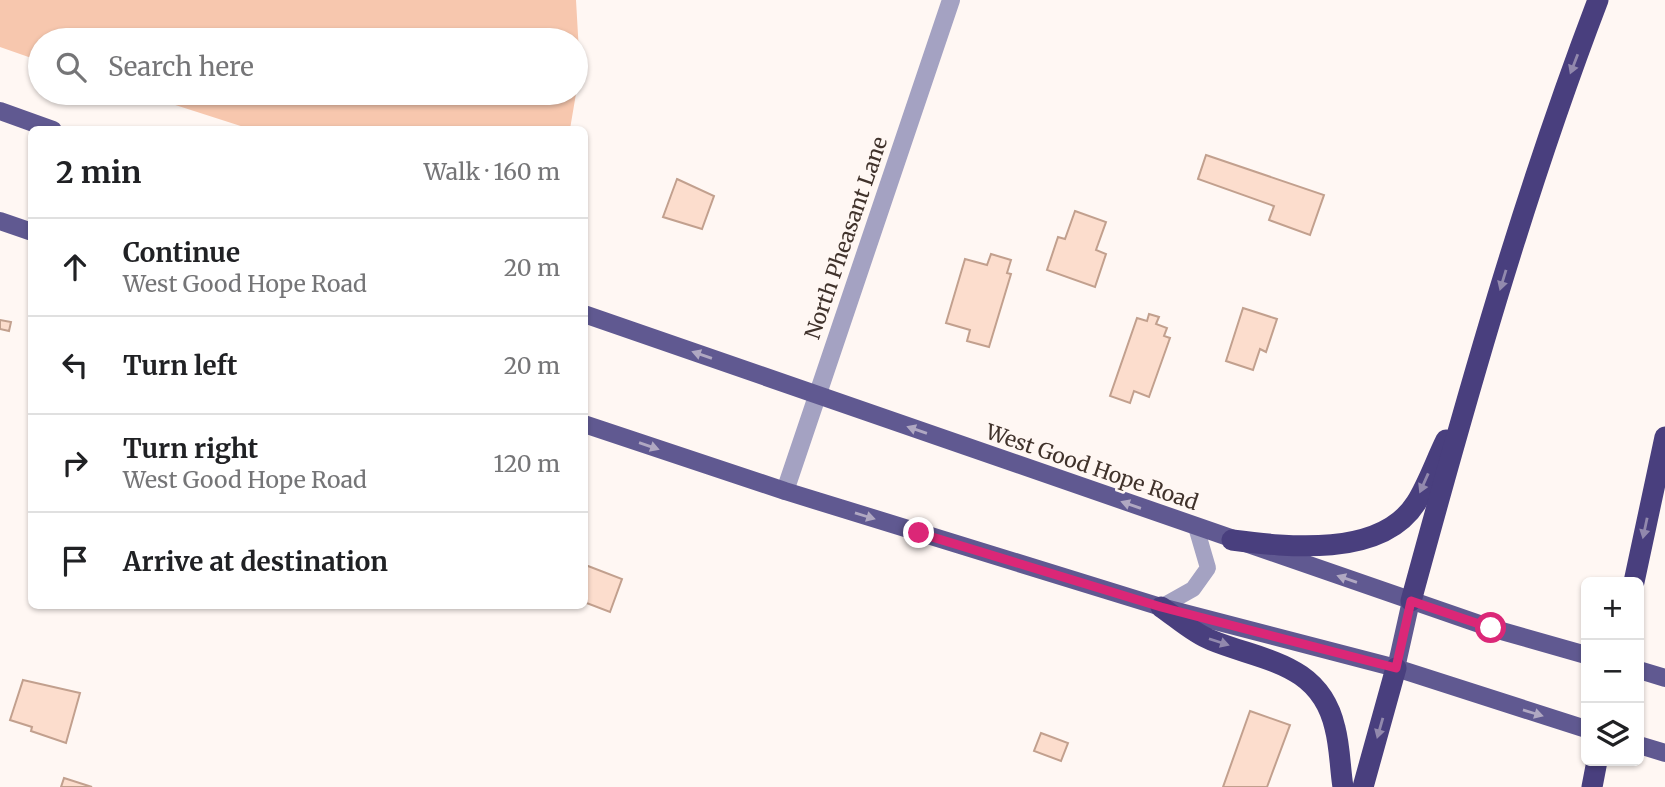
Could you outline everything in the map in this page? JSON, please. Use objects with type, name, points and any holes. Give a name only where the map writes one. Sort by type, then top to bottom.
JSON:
[{"type":"highway","points":[[1411,601],[1466,400],[1560,101],[1598,0]]},
{"type":"highway","points":[[1231,540],[1306,547],[1363,539],[1392,528],[1416,503],[1466,400]]},
{"type":"highway","points":[[1635,577],[1665,437]]},
{"type":"highway","points":[[1161,607],[1208,639],[1276,660],[1298,672],[1316,688],[1335,727],[1343,787]]},
{"type":"highway","points":[[1363,787],[1396,668]]},
{"type":"highway","points":[[1592,787],[1596,766]]},
{"type":"main road","points":[[0,111],[42,126]]},
{"type":"main road","points":[[0,221],[28,231]]},
{"type":"main road","name":"West Good Hope Road","points":[[588,315],[1231,540],[1491,628],[1581,654]]},
{"type":"main road","points":[[588,425],[785,491],[1161,607],[1396,668],[1581,727]]},
{"type":"main road","points":[[1396,668],[1411,601]]},
{"type":"main road","points":[[1644,672],[1665,678]]},
{"type":"main road","points":[[1644,747],[1665,753]]},
{"type":"street","name":"North Pheasant Lane","points":[[785,491],[951,0]]},
{"type":"lane","points":[[1161,607],[1193,589],[1208,568],[1196,527]]},
{"type":"shaded area","points":[[0,0],[576,0],[578,28],[28,28],[28,57],[0,47]]},
{"type":"shaded area","points":[[175,105],[574,105],[571,126],[241,126]]},
{"type":"building","points":[[1206,155],[1324,195],[1310,235],[1269,220],[1274,206],[1198,179]]},
{"type":"building","points":[[677,179],[714,196],[702,229],[663,217]]},
{"type":"building","points":[[1075,211],[1106,222],[1096,250],[1106,254],[1095,287],[1047,270],[1058,237],[1065,239]]},
{"type":"building","points":[[991,254],[1011,260],[1007,273],[1011,274],[989,347],[967,341],[970,330],[946,323],[965,259],[987,265]]},
{"type":"building","points":[[1243,308],[1277,319],[1266,352],[1260,349],[1253,370],[1226,361]]},
{"type":"building","points":[[1149,314],[1159,317],[1156,324],[1167,328],[1164,336],[1170,338],[1149,397],[1134,391],[1130,403],[1110,396],[1137,318],[1147,321]]},
{"type":"building","points":[[0,320],[11,322],[9,331],[0,329]]},
{"type":"building","points":[[588,566],[622,579],[610,612],[588,604]]},
{"type":"building","points":[[23,680],[80,693],[66,743],[31,731],[32,727],[10,720]]},
{"type":"building","points":[[1250,711],[1290,725],[1267,787],[1223,787]]},
{"type":"building","points":[[1041,733],[1068,743],[1061,761],[1034,751]]},
{"type":"building","points":[[64,778],[92,787],[61,787]]},
{"type":"route","points":[[919,533],[1161,607],[1396,668],[1411,601],[1491,628]]}]
